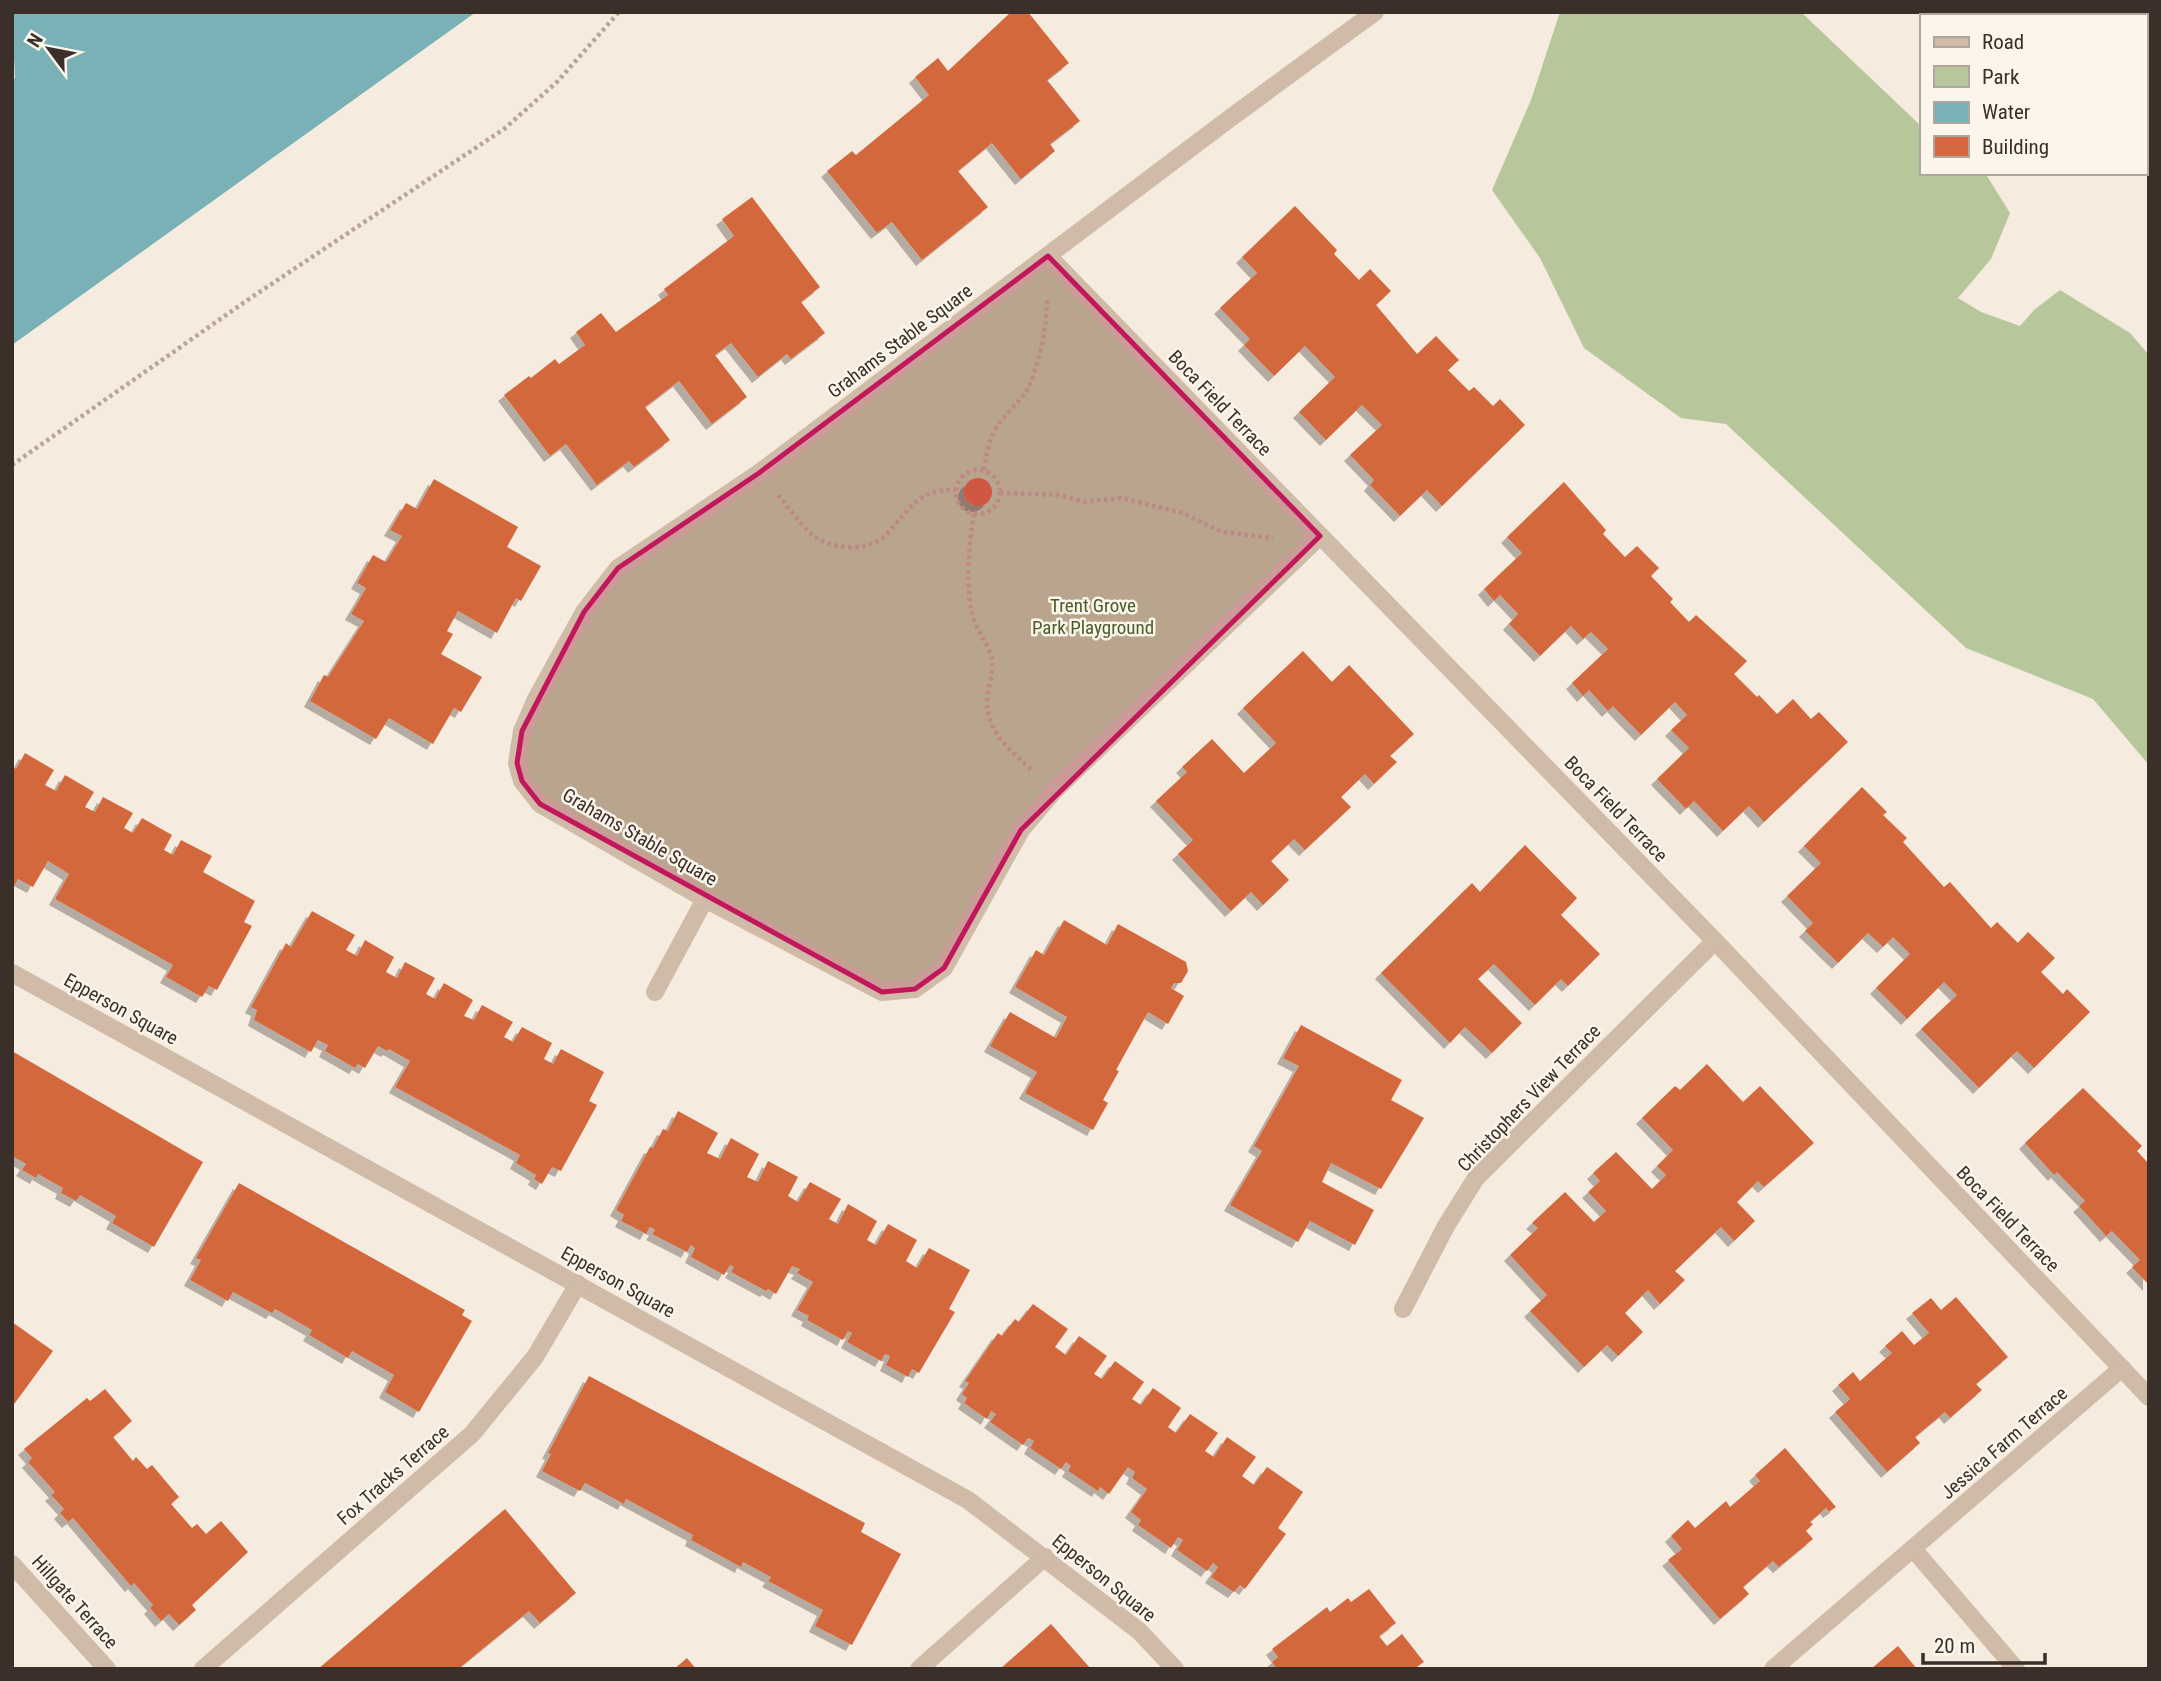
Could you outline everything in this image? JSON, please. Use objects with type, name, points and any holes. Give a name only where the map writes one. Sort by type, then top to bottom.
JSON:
[{"type":"street","name":"Grahams Stable Square","points":[[1320,536],[1054,791],[1021,830],[944,968],[915,989],[882,992],[705,899],[540,804],[522,781],[517,763],[522,731],[536,699],[584,612],[618,568],[759,473],[1376,12]]},
{"type":"street","name":"Boca Field Terrace","points":[[1048,256],[1715,940],[2149,1397]]},
{"type":"street","points":[[655,992],[705,899]]},
{"type":"street","name":"Christophers View Terrace","points":[[1403,1309],[1476,1178],[1715,940]]},
{"type":"street","name":"Epperson Square","points":[[12,973],[968,1500],[1139,1631],[1175,1669]]},
{"type":"street","name":"Fox Tracks Terrace","points":[[202,1669],[472,1434],[536,1357],[578,1284]]},
{"type":"street","name":"Jessica Farm Terrace","points":[[1773,1669],[2122,1368]]},
{"type":"street","points":[[1914,1550],[2016,1669]]},
{"type":"street","points":[[919,1669],[1045,1557]]},
{"type":"street","name":"Hillgate Terrace","points":[[12,1564],[107,1669]]},
{"type":"path","points":[[12,465],[249,299],[504,129],[557,82],[619,12]]},
{"type":"path","points":[[984,470],[993,433],[1026,391],[1031,377],[1047,317],[1048,256]]},
{"type":"path","points":[[984,470],[993,475],[1000,493],[991,509],[974,514],[960,506],[956,490],[965,474],[984,470]]},
{"type":"path","points":[[759,473],[812,535],[847,547],[873,544],[886,535],[907,507],[917,500],[938,489],[956,490]]},
{"type":"path","points":[[1000,493],[1059,495],[1069,501],[1084,502],[1121,498],[1183,513],[1222,532],[1241,536],[1320,536]]},
{"type":"path","points":[[974,514],[969,548],[972,565],[969,596],[974,620],[992,661],[987,701],[990,722],[1000,739],[1054,791]]},
{"type":"highlighted area","points":[[1048,256],[1320,536],[1021,830],[944,968],[915,989],[882,992],[540,804],[522,781],[517,763],[522,731],[584,612],[618,568],[759,473]]},
{"type":"green space","points":[[1560,12],[1801,12],[1920,125],[1920,175],[1986,175],[2010,213],[1991,259],[1958,298],[1981,312],[2020,326],[2034,310],[2060,290],[2130,333],[2149,355],[2149,765],[2093,699],[1966,648],[1726,424],[1681,418],[1584,348],[1540,258],[1492,190],[1531,100]]},
{"type":"green space","name":"Trent Grove Park Playground","points":[[1048,256],[1320,536],[1054,791],[944,968],[898,992],[540,804],[522,781],[522,731],[618,568]]},
{"type":"water","points":[[16,12],[476,12],[12,345],[12,80],[15,78],[12,16]]},
{"type":"building","points":[[1011,12],[1028,12],[1069,63],[1047,80],[1080,121],[1050,144],[1055,151],[1021,179],[992,143],[958,171],[988,207],[922,260],[892,222],[877,233],[827,171],[852,151],[856,155],[929,95],[915,77],[938,58],[948,71]]},
{"type":"building","points":[[1981,12],[2072,12],[2070,14],[1980,14]]},
{"type":"building","points":[[2147,27],[2149,119],[2147,120]]},
{"type":"building","points":[[752,197],[820,287],[801,302],[825,333],[791,359],[787,354],[758,377],[731,343],[715,355],[747,397],[712,424],[679,381],[645,407],[670,440],[634,467],[629,461],[597,485],[566,444],[550,456],[504,395],[555,359],[559,364],[585,345],[576,332],[601,313],[616,332],[668,295],[664,289],[734,236],[722,219]]},
{"type":"building","points":[[1295,206],[1337,250],[1334,254],[1359,280],[1370,269],[1391,291],[1376,305],[1417,354],[1436,336],[1459,360],[1448,370],[1469,391],[1474,387],[1493,406],[1500,399],[1525,425],[1442,506],[1427,490],[1400,516],[1370,485],[1374,480],[1350,455],[1382,425],[1362,405],[1326,440],[1299,412],[1335,377],[1305,346],[1274,376],[1244,345],[1250,339],[1220,308],[1257,273],[1242,257]]},
{"type":"building","points":[[978,478],[988,482],[992,492],[988,502],[978,506],[968,502],[964,492],[968,482]]},
{"type":"building","points":[[434,479],[518,527],[507,547],[541,566],[521,601],[516,598],[497,633],[458,611],[447,631],[453,634],[441,654],[482,677],[461,712],[454,708],[433,744],[389,718],[376,739],[310,701],[324,675],[328,677],[364,621],[351,614],[366,588],[357,583],[373,555],[386,562],[402,536],[390,530],[406,503],[417,509]]},
{"type":"building","points":[[1564,482],[1606,530],[1603,534],[1625,557],[1637,546],[1659,568],[1651,576],[1673,599],[1670,602],[1689,622],[1696,615],[1747,661],[1734,674],[1757,697],[1759,695],[1777,714],[1793,699],[1811,719],[1819,712],[1848,742],[1764,822],[1749,806],[1723,831],[1694,801],[1686,809],[1657,779],[1689,748],[1671,730],[1687,715],[1675,702],[1641,735],[1613,706],[1608,711],[1589,690],[1583,696],[1572,683],[1608,649],[1591,632],[1583,639],[1571,626],[1540,656],[1509,624],[1518,614],[1500,595],[1494,601],[1484,589],[1522,553],[1507,537]]},
{"type":"building","points":[[1303,651],[1332,682],[1349,665],[1414,734],[1390,756],[1397,762],[1374,784],[1365,774],[1341,797],[1351,807],[1305,850],[1294,839],[1271,861],[1289,880],[1263,905],[1251,892],[1231,911],[1178,854],[1193,840],[1156,801],[1187,772],[1182,767],[1212,739],[1244,773],[1276,743],[1243,708]]},
{"type":"building","points":[[25,753],[54,770],[45,785],[56,791],[65,775],[94,792],[85,807],[95,812],[103,797],[133,813],[124,828],[133,833],[142,818],[172,835],[164,850],[173,855],[181,840],[212,856],[203,872],[255,901],[244,922],[252,926],[217,990],[209,986],[202,997],[166,977],[173,965],[55,899],[69,874],[48,861],[33,887],[18,879],[12,890],[12,766],[16,769]]},
{"type":"building","points":[[1862,787],[1887,812],[1883,815],[1907,838],[1903,842],[1944,887],[1950,882],[1991,928],[1997,922],[2018,943],[2028,932],[2055,958],[2041,972],[2063,994],[2067,989],[2090,1012],[2034,1068],[2017,1051],[1979,1088],[1921,1029],[1957,995],[1944,982],[1907,1019],[1876,988],[1910,954],[1893,937],[1883,947],[1868,933],[1838,963],[1805,931],[1813,923],[1787,896],[1821,863],[1804,846]]},
{"type":"building","points":[[1525,845],[1577,898],[1561,915],[1600,954],[1568,986],[1561,979],[1535,1005],[1494,964],[1478,979],[1522,1023],[1492,1053],[1465,1027],[1450,1043],[1381,973],[1472,883],[1480,892]]},
{"type":"building","points":[[312,911],[355,935],[346,950],[357,956],[365,940],[394,957],[386,972],[397,978],[405,962],[435,978],[426,994],[435,999],[444,983],[473,1000],[464,1016],[474,1020],[482,1005],[513,1022],[504,1037],[513,1042],[522,1027],[552,1043],[544,1059],[553,1064],[561,1049],[604,1072],[589,1101],[597,1105],[561,1171],[552,1167],[542,1184],[534,1179],[536,1175],[516,1163],[520,1155],[395,1087],[410,1061],[389,1049],[387,1051],[378,1046],[365,1068],[358,1064],[355,1068],[325,1051],[328,1045],[318,1040],[311,1052],[254,1020],[257,1010],[251,1007],[286,943],[291,947]]},
{"type":"building","points":[[1064,920],[1107,945],[1118,924],[1186,962],[1188,971],[1181,983],[1174,983],[1171,988],[1184,996],[1168,1024],[1148,1012],[1116,1070],[1119,1071],[1103,1100],[1108,1103],[1093,1130],[1025,1093],[1037,1072],[990,1046],[1010,1012],[1056,1038],[1067,1017],[1015,987],[1036,950],[1044,955]]},
{"type":"building","points":[[1301,1025],[1402,1080],[1391,1100],[1424,1118],[1381,1189],[1331,1163],[1322,1182],[1374,1210],[1355,1245],[1310,1221],[1298,1242],[1230,1205],[1262,1151],[1254,1146],[1299,1066],[1283,1058]]},
{"type":"building","points":[[12,1051],[203,1162],[154,1247],[112,1223],[116,1216],[80,1195],[76,1201],[61,1193],[63,1188],[38,1174],[36,1178],[22,1170],[26,1164],[12,1156]]},
{"type":"building","points":[[1707,1064],[1743,1102],[1760,1086],[1814,1143],[1764,1187],[1758,1181],[1737,1202],[1755,1221],[1734,1241],[1721,1227],[1675,1271],[1685,1280],[1660,1304],[1648,1290],[1625,1313],[1643,1332],[1618,1356],[1607,1345],[1584,1367],[1530,1311],[1547,1295],[1510,1255],[1538,1228],[1532,1223],[1565,1192],[1594,1222],[1606,1211],[1588,1192],[1600,1181],[1593,1173],[1616,1152],[1652,1189],[1666,1175],[1657,1166],[1673,1150],[1642,1118],[1675,1086],[1680,1090]]},
{"type":"building","points":[[2083,1088],[2142,1146],[2137,1151],[2149,1164],[2149,1285],[2132,1267],[2140,1260],[2112,1231],[2106,1236],[2079,1206],[2085,1201],[2057,1172],[2054,1175],[2025,1143]]},
{"type":"building","points":[[678,1111],[718,1133],[707,1153],[720,1159],[731,1138],[759,1154],[747,1177],[758,1182],[768,1161],[798,1177],[788,1196],[798,1202],[810,1182],[841,1199],[829,1219],[838,1224],[848,1204],[877,1221],[867,1240],[876,1245],[888,1224],[917,1240],[906,1261],[917,1268],[929,1248],[970,1270],[949,1309],[955,1312],[919,1373],[912,1369],[908,1377],[886,1365],[890,1356],[885,1354],[881,1361],[847,1342],[852,1333],[848,1331],[843,1340],[807,1320],[809,1316],[797,1310],[813,1282],[797,1273],[800,1269],[792,1266],[776,1294],[731,1272],[734,1267],[730,1265],[724,1275],[691,1257],[695,1248],[691,1245],[687,1252],[652,1234],[655,1230],[650,1227],[646,1234],[621,1221],[624,1215],[616,1210],[650,1147],[653,1148],[663,1129],[668,1131]]},
{"type":"building","points":[[239,1183],[465,1310],[462,1315],[472,1321],[419,1412],[385,1392],[394,1375],[352,1351],[348,1358],[309,1335],[312,1330],[275,1309],[272,1313],[233,1292],[228,1301],[190,1280],[201,1260],[196,1258]]},
{"type":"building","points":[[1956,1297],[2008,1357],[1976,1384],[1982,1390],[1950,1418],[1945,1412],[1915,1437],[1920,1443],[1887,1472],[1835,1412],[1850,1399],[1838,1385],[1853,1372],[1860,1381],[1892,1353],[1885,1346],[1902,1331],[1914,1345],[1929,1333],[1912,1313],[1931,1298],[1941,1310]]},
{"type":"building","points":[[1033,1304],[1068,1329],[1055,1347],[1066,1355],[1079,1336],[1107,1356],[1094,1374],[1102,1379],[1115,1361],[1144,1382],[1132,1399],[1141,1405],[1153,1388],[1181,1408],[1168,1427],[1176,1433],[1190,1414],[1218,1433],[1205,1451],[1214,1457],[1227,1437],[1256,1457],[1242,1476],[1254,1485],[1267,1467],[1303,1492],[1278,1528],[1286,1534],[1245,1589],[1240,1585],[1234,1592],[1211,1577],[1218,1567],[1213,1563],[1207,1571],[1177,1550],[1183,1540],[1178,1537],[1171,1548],[1138,1525],[1141,1520],[1131,1512],[1147,1489],[1132,1478],[1135,1472],[1128,1467],[1109,1494],[1100,1487],[1098,1491],[1068,1471],[1071,1466],[1066,1462],[1061,1469],[1030,1448],[1034,1441],[1028,1438],[1023,1445],[990,1422],[996,1414],[991,1411],[987,1419],[964,1403],[967,1398],[962,1394],[969,1383],[965,1381],[998,1333],[1002,1336],[1015,1319],[1019,1322]]},
{"type":"building","points":[[12,1322],[53,1351],[12,1407]]},
{"type":"building","points":[[589,1376],[865,1523],[861,1532],[901,1554],[852,1645],[815,1626],[823,1610],[768,1581],[771,1577],[743,1562],[741,1567],[691,1540],[693,1535],[626,1499],[624,1504],[585,1483],[580,1491],[542,1471],[551,1454],[548,1453]]},
{"type":"building","points":[[105,1389],[132,1421],[113,1437],[133,1461],[136,1457],[147,1469],[152,1465],[179,1497],[171,1504],[192,1528],[197,1524],[206,1534],[221,1521],[248,1552],[192,1605],[196,1610],[179,1625],[169,1614],[161,1621],[150,1608],[153,1605],[134,1583],[131,1586],[73,1518],[68,1522],[60,1513],[64,1509],[51,1495],[55,1492],[28,1462],[32,1458],[24,1449],[87,1398],[90,1401]]},
{"type":"building","points":[[1785,1448],[1836,1507],[1829,1512],[1826,1508],[1810,1522],[1813,1524],[1806,1531],[1813,1539],[1779,1567],[1773,1561],[1743,1587],[1749,1594],[1720,1619],[1668,1560],[1682,1549],[1671,1536],[1688,1520],[1695,1528],[1726,1501],[1730,1507],[1760,1481],[1755,1475]]},
{"type":"building","points":[[505,1509],[576,1593],[540,1623],[529,1611],[458,1669],[318,1669]]},
{"type":"building","points":[[1369,1589],[1396,1623],[1379,1636],[1387,1646],[1402,1634],[1424,1662],[1414,1669],[1277,1669],[1272,1662],[1278,1657],[1272,1649],[1327,1607],[1330,1612],[1348,1598],[1351,1602]]},
{"type":"building","points":[[1051,1624],[1091,1669],[1000,1669]]},
{"type":"building","points":[[1898,1646],[1917,1669],[1871,1669]]},
{"type":"building","points":[[687,1658],[696,1669],[674,1669]]}]
